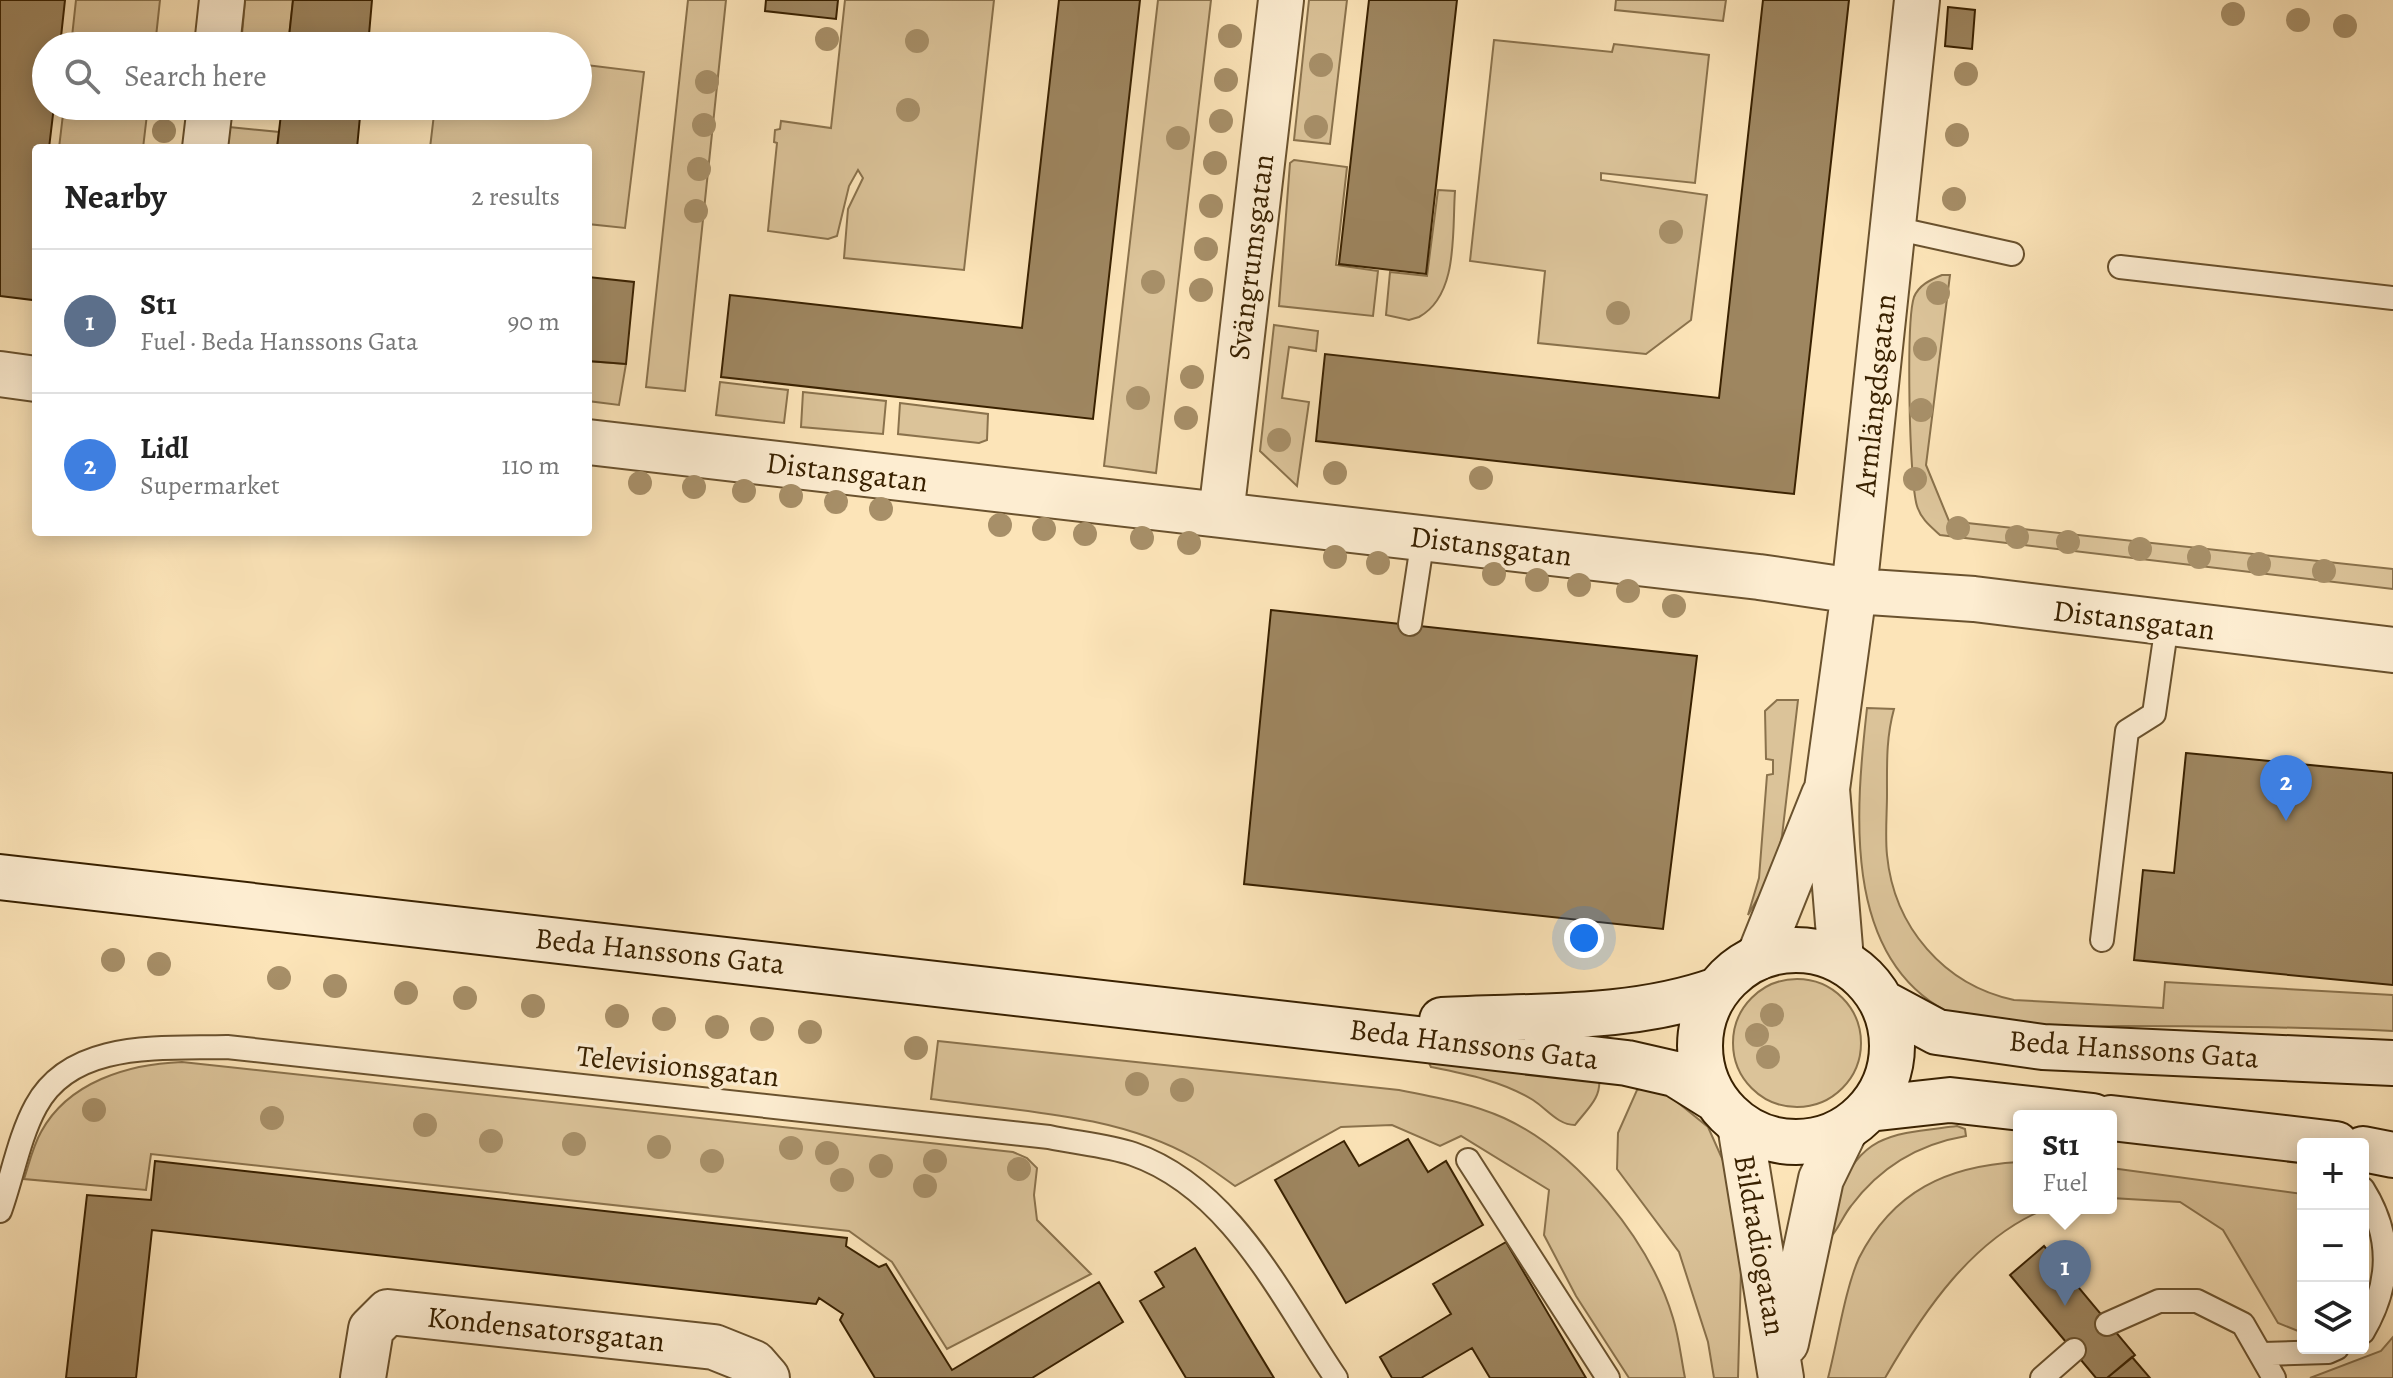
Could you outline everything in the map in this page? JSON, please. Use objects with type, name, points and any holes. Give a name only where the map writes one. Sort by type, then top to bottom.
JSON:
[{"type":"street","points":[[219,32],[222,0]]},
{"type":"street","name":"Svängrumsgatan","points":[[1221,515],[1281,0]]},
{"type":"street","name":"Armlängdsgatan","points":[[1841,960],[1827,789],[1854,591],[1917,0]]},
{"type":"street","points":[[205,144],[208,120]]},
{"type":"street","points":[[0,374],[32,378]]},
{"type":"street","name":"Distansgatan","points":[[592,442],[1759,577],[1854,591],[1974,599],[2393,650]]},
{"type":"street","name":"Armlängdsgatan","points":[[1759,957],[1827,789]]},
{"type":"street","name":"Beda Hanssons Gata","points":[[0,877],[1627,1063],[1675,1074],[1762,1136],[1787,1142],[1821,1139],[1857,1119],[1950,1100],[2039,1110]]},
{"type":"street","name":"Beda Hanssons Gata","points":[[1727,1112],[1704,1075],[1699,1049],[1706,1010],[1717,990],[1736,971],[1759,957],[1782,951],[1811,951],[1841,960],[1870,983],[1883,1003],[1891,1027],[1893,1053],[1882,1091],[1857,1119]]},
{"type":"street","name":"Beda Hanssons Gata","points":[[1320,1026],[1632,1010],[1680,1003],[1717,990]]},
{"type":"street","name":"Beda Hanssons Gata","points":[[1883,1003],[1937,1032],[2043,1047],[2393,1063]]},
{"type":"street","name":"Bildradiogatan","points":[[1727,1112],[1781,1372]]},
{"type":"street","name":"Bildradiogatan","points":[[1781,1372],[1821,1179],[1857,1119]]},
{"type":"street","points":[[2117,1119],[2297,1140]]},
{"type":"street","points":[[2369,1151],[2393,1155]]},
{"type":"street","name":"Kondensatorsgatan","points":[[363,1378],[371,1329],[388,1312],[714,1347],[754,1363],[767,1378]]},
{"type":"lane","points":[[1894,228],[2012,254]]},
{"type":"lane","points":[[2120,267],[2393,298]]},
{"type":"lane","points":[[1410,624],[1423,538]]},
{"type":"lane","points":[[2102,940],[2127,731],[2154,714],[2167,624]]},
{"type":"lane","name":"Televisionsgatan","points":[[0,1211],[37,1105],[67,1071],[121,1050],[227,1047],[1049,1137],[1133,1154],[1181,1176],[1225,1213],[1336,1378]]},
{"type":"lane","points":[[1468,1160],[1608,1378]]},
{"type":"lane","points":[[2369,1199],[2379,1215],[2386,1262],[2376,1309],[2369,1321]]},
{"type":"lane","points":[[2107,1324],[2159,1301],[2197,1301],[2243,1324],[2263,1354],[2274,1378]]},
{"type":"lane","points":[[2042,1378],[2074,1350]]},
{"type":"lane","points":[[2263,1354],[2297,1353]]},
{"type":"shaded area","points":[[76,0],[160,0],[157,32],[73,32]]},
{"type":"shaded area","points":[[245,0],[293,0],[290,32],[242,32]]},
{"type":"shaded area","points":[[688,0],[726,0],[685,391],[646,387]]},
{"type":"shaded area","points":[[845,0],[994,0],[964,270],[844,258],[848,209],[863,178],[858,170],[849,186],[837,236],[828,239],[768,231],[777,143],[774,142],[775,130],[780,129],[781,121],[831,128]]},
{"type":"shaded area","points":[[1158,0],[1211,0],[1156,473],[1104,466]]},
{"type":"shaded area","points":[[1309,0],[1347,0],[1330,144],[1294,140]]},
{"type":"shaded area","points":[[1616,0],[1726,0],[1723,21],[1615,10]]},
{"type":"shaded area","points":[[1494,40],[1612,52],[1614,44],[1709,55],[1695,183],[1601,173],[1601,180],[1707,195],[1691,320],[1646,354],[1538,343],[1545,271],[1470,261]]},
{"type":"shaded area","points":[[592,66],[644,72],[625,228],[592,224],[592,144],[430,144],[433,120],[592,120]]},
{"type":"shaded area","points":[[62,120],[146,120],[143,144],[59,144]]},
{"type":"shaded area","points":[[229,127],[279,132],[278,144],[227,144]]},
{"type":"shaded area","points":[[1294,160],[1347,167],[1336,265],[1378,271],[1373,316],[1279,306],[1290,163]]},
{"type":"shaded area","points":[[1438,190],[1455,191],[1451,261],[1441,294],[1432,307],[1419,317],[1409,320],[1386,315],[1390,272],[1427,276]]},
{"type":"shaded area","points":[[1942,275],[1950,275],[1926,465],[1949,521],[2393,569],[2393,589],[1940,535],[1923,519],[1914,491],[1909,367],[1914,297],[1922,286]]},
{"type":"shaded area","points":[[1274,325],[1318,331],[1316,351],[1289,347],[1282,398],[1309,402],[1297,486],[1260,451]]},
{"type":"shaded area","points":[[592,361],[626,364],[619,405],[592,402]]},
{"type":"shaded area","points":[[720,382],[788,390],[784,423],[716,415]]},
{"type":"shaded area","points":[[803,392],[886,401],[883,434],[801,427]]},
{"type":"shaded area","points":[[900,403],[988,414],[987,440],[979,443],[898,434]]},
{"type":"shaded area","points":[[1777,700],[1798,700],[1782,836],[1774,870],[1748,915],[1759,878],[1767,775],[1773,774],[1773,760],[1766,759],[1765,711]]},
{"type":"shaded area","points":[[1867,708],[1894,709],[1888,751],[1886,840],[1892,881],[1900,906],[1927,949],[1945,967],[1966,981],[2014,1000],[2163,1008],[2165,982],[2393,995],[2393,1031],[2120,1026],[2031,1028],[1965,1019],[1946,1011],[1912,986],[1888,954],[1872,917],[1863,876],[1859,833]]},
{"type":"shaded area","points":[[1797,979],[1822,983],[1843,997],[1857,1018],[1861,1043],[1857,1068],[1843,1089],[1822,1103],[1797,1107],[1772,1103],[1751,1089],[1737,1068],[1733,1043],[1737,1018],[1751,997],[1772,983]]},
{"type":"shaded area","points":[[938,1041],[1399,1090],[1465,1104],[1504,1118],[1532,1133],[1584,1176],[1629,1230],[1662,1289],[1675,1325],[1685,1378],[1629,1378],[1576,1296],[1544,1235],[1549,1190],[1461,1136],[1440,1146],[1392,1125],[1341,1127],[1235,1186],[1194,1158],[1133,1132],[1066,1116],[931,1099]]},
{"type":"shaded area","points":[[1428,1061],[1599,1077],[1598,1091],[1575,1125],[1569,1124],[1509,1088],[1431,1067]]},
{"type":"shaded area","points":[[182,1062],[1013,1152],[1027,1158],[1037,1168],[1034,1195],[1037,1220],[1091,1274],[947,1349],[892,1262],[849,1231],[151,1154],[146,1190],[24,1179],[41,1132],[67,1100],[83,1088],[121,1072]]},
{"type":"shaded area","points":[[1655,1088],[1671,1097],[1708,1127],[1729,1174],[1738,1218],[1741,1269],[1738,1378],[1714,1378],[1708,1342],[1679,1252],[1617,1169],[1618,1133],[1637,1090]]},
{"type":"shaded area","points":[[1957,1126],[1965,1129],[1966,1136],[1917,1151],[1875,1180],[1862,1192],[1826,1242],[1829,1212],[1847,1174],[1870,1148],[1898,1135]]},
{"type":"shaded area","points":[[2013,1163],[2013,1214],[2036,1214],[1997,1237],[1953,1279],[1916,1328],[1885,1378],[1828,1378],[1854,1271],[1859,1258],[1888,1215],[1925,1186],[1946,1176]]},
{"type":"shaded area","points":[[2117,1169],[2297,1193],[2297,1331],[2278,1323],[2223,1230],[2180,1202],[2117,1198]]},
{"type":"shaded area","points":[[2393,1337],[2393,1378],[2310,1378],[2381,1351]]},
{"type":"building","points":[[0,0],[65,0],[62,32],[32,32],[32,120],[52,120],[49,144],[32,144],[32,300],[0,296]]},
{"type":"building","points":[[293,0],[372,0],[369,32],[290,32]]},
{"type":"building","points":[[766,0],[838,0],[836,19],[765,11]]},
{"type":"building","points":[[1059,0],[1140,0],[1093,419],[721,377],[730,295],[1022,328]]},
{"type":"building","points":[[1369,0],[1457,0],[1426,274],[1339,264]]},
{"type":"building","points":[[1763,0],[1849,0],[1794,494],[1316,441],[1325,354],[1719,398]]},
{"type":"building","points":[[1948,7],[1975,10],[1972,49],[1945,46]]},
{"type":"building","points":[[280,120],[360,120],[357,144],[277,144]]},
{"type":"building","points":[[592,277],[634,282],[626,364],[592,361]]},
{"type":"building","points":[[1271,610],[1697,656],[1663,929],[1244,884]]},
{"type":"building","points":[[2186,753],[2393,773],[2393,985],[2134,960],[2143,870],[2174,873]]},
{"type":"building","points":[[1408,1139],[1428,1172],[1446,1161],[1483,1225],[1346,1303],[1275,1180],[1344,1141],[1359,1166]]},
{"type":"building","points":[[155,1161],[847,1238],[846,1246],[879,1267],[886,1264],[952,1370],[1099,1282],[1123,1322],[1032,1378],[875,1378],[840,1320],[843,1314],[819,1298],[816,1304],[152,1230],[136,1378],[66,1378],[87,1195],[151,1200]]},
{"type":"building","points":[[1506,1242],[1586,1378],[1490,1378],[1472,1348],[1421,1378],[1392,1378],[1380,1357],[1451,1314],[1433,1284]]},
{"type":"building","points":[[2044,1246],[2135,1355],[2107,1378],[2096,1378],[2010,1275]]},
{"type":"building","points":[[1195,1248],[1274,1378],[1186,1378],[1140,1301],[1164,1287],[1155,1272]]},
{"type":"building","points":[[2132,1357],[2150,1378],[2107,1378]]},
{"type":"place","name":"Lidl","points":[[2286,821]]},
{"type":"place","name":"St1","points":[[2065,1306]]}]
